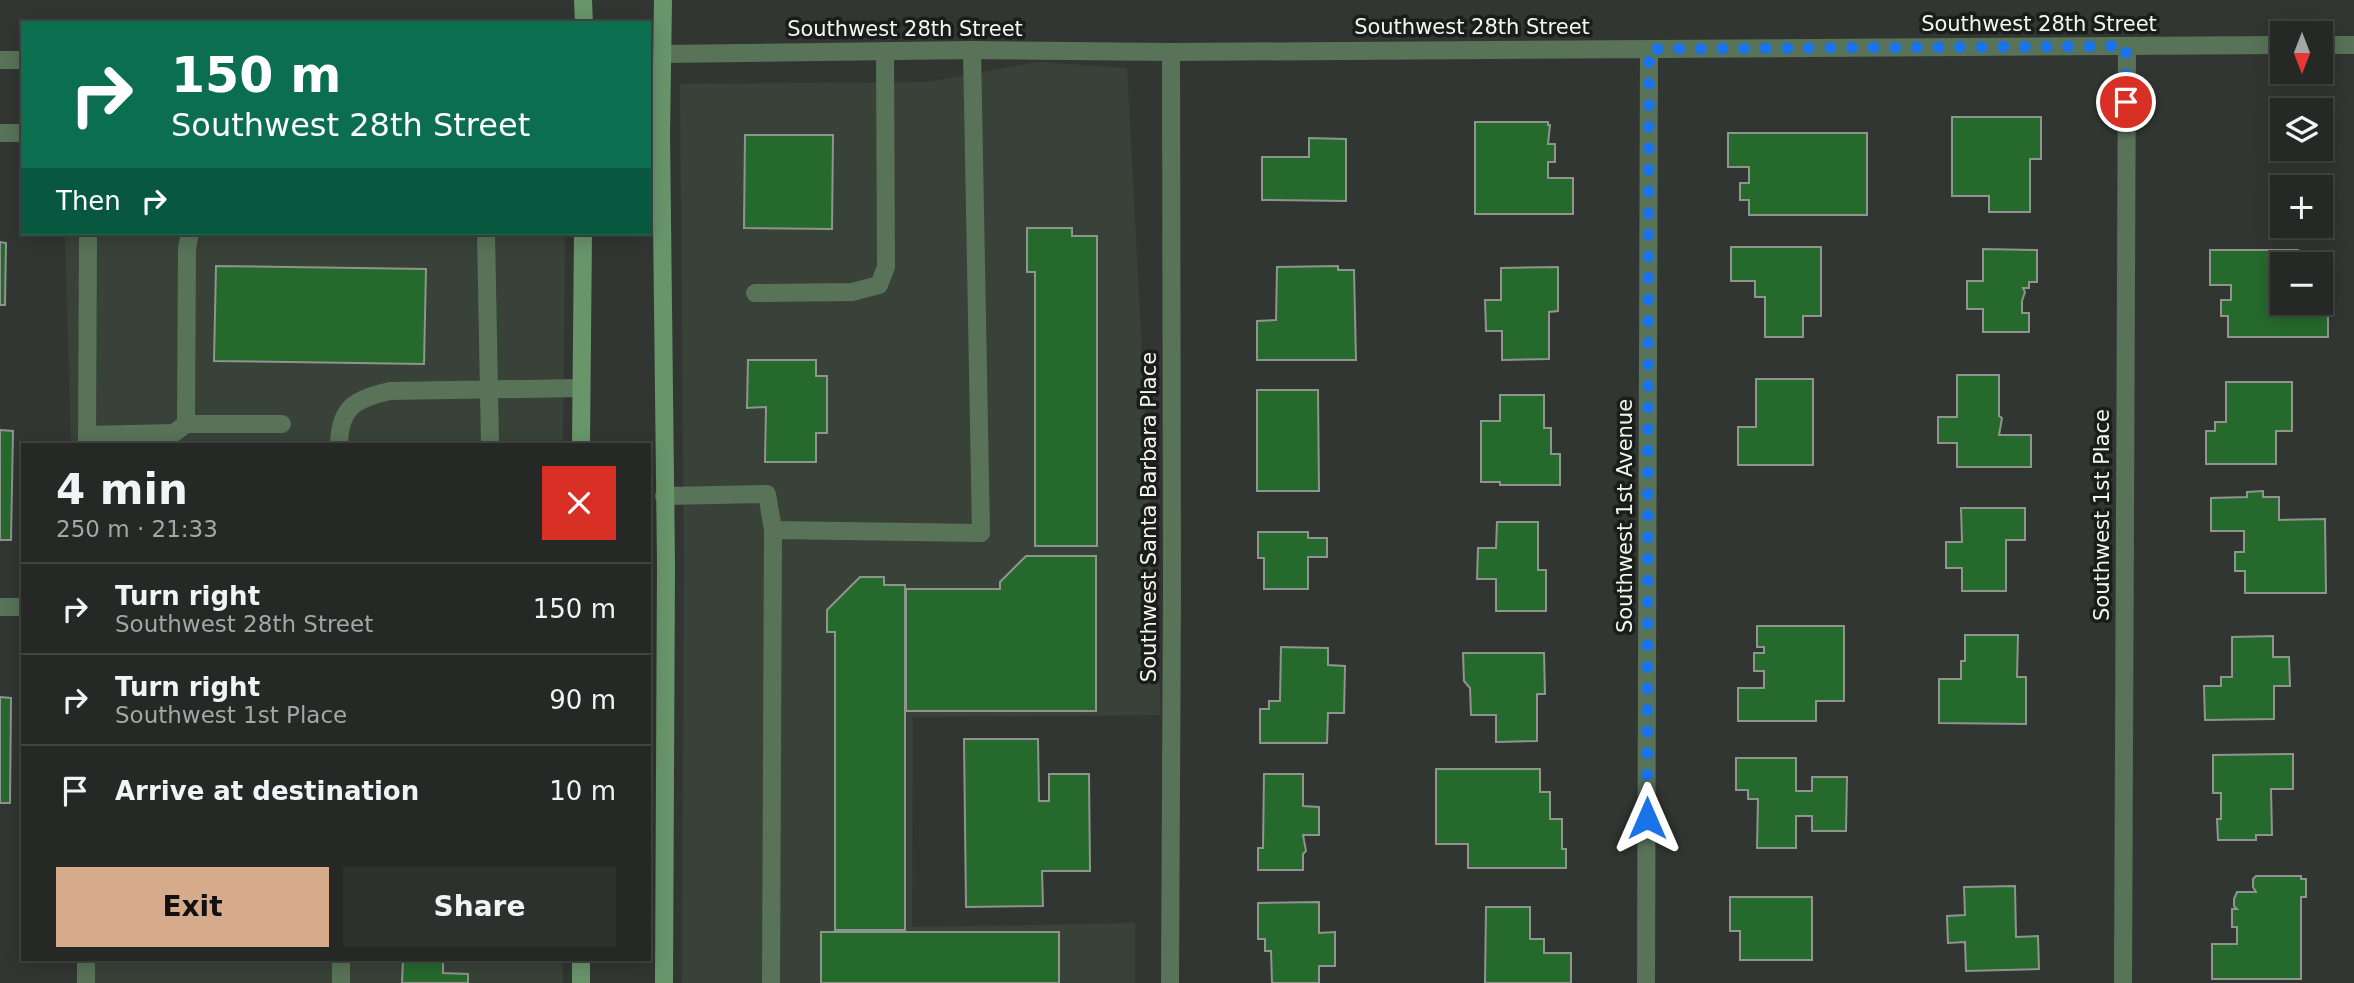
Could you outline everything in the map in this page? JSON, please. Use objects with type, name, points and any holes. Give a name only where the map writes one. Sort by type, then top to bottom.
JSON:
[{"type":"main road","points":[[583,0],[584,21]]},
{"type":"main road","points":[[663,0],[656,55],[661,148],[666,564],[664,983]]},
{"type":"main road","points":[[581,443],[583,235]]},
{"type":"main road","points":[[581,961],[581,983]]},
{"type":"street","points":[[2333,45],[2354,45]]},
{"type":"street","name":"Southwest 1st Place","points":[[2123,983],[2126,46]]},
{"type":"street","name":"Southwest 28th Street","points":[[656,55],[972,50],[1171,52],[2270,46]]},
{"type":"street","name":"Southwest 1st Avenue","points":[[1646,983],[1649,49]]},
{"type":"street","points":[[773,530],[981,533],[972,50]]},
{"type":"street","points":[[755,293],[852,292],[879,285],[886,267],[885,52]]},
{"type":"street","name":"Southwest Santa Barbara Place","points":[[1170,983],[1171,52]]},
{"type":"street","points":[[0,60],[21,60]]},
{"type":"street","points":[[0,133],[21,133]]},
{"type":"street","points":[[88,235],[87,440],[174,433],[186,424],[282,424]]},
{"type":"street","points":[[186,424],[187,248],[190,235]]},
{"type":"street","points":[[486,235],[490,443]]},
{"type":"street","points":[[338,443],[339,428],[344,415],[354,403],[390,391],[581,388]]},
{"type":"street","points":[[664,496],[767,494],[773,530],[771,983]]},
{"type":"street","points":[[0,607],[21,607]]},
{"type":"street","points":[[86,961],[86,983]]},
{"type":"street","points":[[341,961],[341,983]]},
{"type":"shaded area","points":[[1039,62],[1127,68],[1161,715],[913,717],[912,927],[1135,923],[1135,983],[682,983],[684,564],[680,84],[927,82]]},
{"type":"shaded area","points":[[65,235],[565,235],[563,443],[71,443]]},
{"type":"shaded area","points":[[85,961],[563,961],[563,983],[86,983]]},
{"type":"building","points":[[1952,117],[2041,117],[2041,159],[2030,159],[2030,212],[1989,212],[1989,196],[1952,196]]},
{"type":"building","points":[[1475,122],[1548,122],[1548,144],[1555,144],[1555,162],[1548,162],[1548,178],[1573,178],[1573,214],[1475,214]]},
{"type":"building","points":[[1728,133],[1867,133],[1867,215],[1749,215],[1749,200],[1740,200],[1740,183],[1749,183],[1749,167],[1728,167]]},
{"type":"building","points":[[745,135],[833,135],[832,229],[744,228]]},
{"type":"building","points":[[1309,138],[1346,139],[1346,201],[1262,200],[1262,157],[1309,157]]},
{"type":"building","points":[[1027,228],[1072,228],[1072,236],[1097,236],[1097,546],[1035,546],[1035,272],[1027,272]]},
{"type":"building","points":[[0,242],[6,243],[5,305],[0,305]]},
{"type":"building","points":[[1731,247],[1821,247],[1821,316],[1803,316],[1803,337],[1765,337],[1765,297],[1755,297],[1755,281],[1731,281]]},
{"type":"building","points":[[1983,249],[2037,250],[2037,282],[2029,282],[2029,288],[2023,288],[2025,292],[2022,313],[2029,313],[2029,332],[1983,332],[1983,309],[1967,309],[1967,281],[1983,281]]},
{"type":"building","points":[[2210,250],[2298,250],[2270,252],[2270,315],[2328,315],[2328,337],[2228,337],[2228,316],[2221,316],[2221,300],[2231,300],[2231,285],[2210,285]]},
{"type":"building","points":[[216,266],[426,269],[424,364],[214,361]]},
{"type":"building","points":[[1338,266],[1338,270],[1354,270],[1356,360],[1257,360],[1257,321],[1276,320],[1277,267]]},
{"type":"building","points":[[1558,267],[1558,311],[1549,312],[1549,359],[1502,360],[1502,331],[1486,331],[1485,300],[1501,300],[1501,268]]},
{"type":"building","points":[[748,360],[816,360],[816,376],[827,376],[827,433],[816,433],[816,462],[765,462],[766,407],[747,408]]},
{"type":"building","points":[[1957,375],[1999,375],[1999,416],[2002,418],[1999,435],[2031,435],[2031,467],[1957,467],[1957,443],[1938,443],[1938,417],[1957,417]]},
{"type":"building","points":[[1756,379],[1813,379],[1813,465],[1738,465],[1738,427],[1756,427]]},
{"type":"building","points":[[2226,382],[2292,382],[2292,431],[2276,431],[2276,464],[2206,464],[2206,431],[2215,431],[2215,422],[2226,422]]},
{"type":"building","points":[[1257,390],[1318,390],[1319,491],[1257,491]]},
{"type":"building","points":[[1500,395],[1544,395],[1544,428],[1551,428],[1551,454],[1560,454],[1560,485],[1500,485],[1500,482],[1481,482],[1481,421],[1500,421]]},
{"type":"building","points":[[0,430],[13,431],[11,540],[0,540]]},
{"type":"building","points":[[2263,491],[2263,497],[2279,497],[2279,520],[2325,519],[2326,593],[2245,593],[2245,571],[2235,571],[2235,552],[2244,552],[2244,531],[2211,531],[2211,498],[2247,497],[2247,492]]},
{"type":"building","points":[[1961,508],[2025,508],[2025,540],[2006,540],[2006,591],[1962,591],[1962,568],[1946,568],[1946,542],[1962,542]]},
{"type":"building","points":[[1497,522],[1538,522],[1538,570],[1546,570],[1546,611],[1496,611],[1496,579],[1477,579],[1478,548],[1496,548]]},
{"type":"building","points":[[1258,532],[1308,532],[1308,538],[1327,538],[1327,557],[1308,557],[1308,589],[1264,589],[1264,558],[1258,558]]},
{"type":"building","points":[[1026,556],[1096,556],[1096,711],[906,711],[906,589],[1000,589],[1000,582]]},
{"type":"building","points":[[860,577],[884,577],[884,585],[905,585],[905,930],[835,930],[835,632],[827,632],[827,610]]},
{"type":"building","points":[[1757,626],[1844,626],[1844,701],[1816,701],[1816,721],[1738,721],[1738,688],[1764,688],[1764,671],[1754,671],[1754,653],[1764,653],[1764,647],[1757,647]]},
{"type":"building","points":[[1965,635],[2018,635],[2017,677],[2026,677],[2026,724],[1939,723],[1939,679],[1961,679],[1961,661],[1965,661]]},
{"type":"building","points":[[2273,636],[2273,657],[2289,657],[2290,686],[2274,686],[2274,719],[2205,720],[2204,686],[2221,686],[2221,677],[2232,677],[2232,637]]},
{"type":"building","points":[[1281,647],[1328,648],[1328,665],[1345,666],[1344,713],[1328,713],[1327,743],[1260,743],[1260,709],[1269,709],[1269,701],[1280,701]]},
{"type":"building","points":[[1463,653],[1544,653],[1545,694],[1537,694],[1537,741],[1496,742],[1496,715],[1471,715],[1470,688],[1464,681]]},
{"type":"building","points":[[0,697],[11,698],[10,803],[0,803]]},
{"type":"building","points":[[964,739],[1038,739],[1039,801],[1049,801],[1049,774],[1089,774],[1090,871],[1042,871],[1043,906],[966,907]]},
{"type":"building","points":[[2293,754],[2293,789],[2271,789],[2272,835],[2256,835],[2256,840],[2218,840],[2217,819],[2221,819],[2221,793],[2213,793],[2213,755]]},
{"type":"building","points":[[1736,758],[1796,758],[1796,791],[1812,791],[1812,777],[1847,777],[1846,831],[1812,831],[1812,816],[1796,816],[1796,848],[1757,848],[1758,799],[1748,799],[1748,790],[1736,790]]},
{"type":"building","points":[[1436,769],[1540,769],[1540,792],[1550,792],[1550,819],[1562,819],[1562,849],[1566,849],[1566,868],[1468,868],[1468,844],[1436,844]]},
{"type":"building","points":[[1264,774],[1303,774],[1303,806],[1319,807],[1319,835],[1303,835],[1306,851],[1303,854],[1303,870],[1258,870],[1258,848],[1263,848]]},
{"type":"building","points":[[2256,876],[2301,876],[2301,879],[2306,879],[2306,897],[2301,897],[2301,979],[2212,979],[2212,944],[2237,944],[2237,927],[2232,927],[2232,909],[2237,909],[2234,899],[2237,892],[2256,892],[2253,879]]},
{"type":"building","points":[[2015,886],[2016,937],[2038,936],[2039,969],[1966,971],[1965,942],[1948,943],[1947,916],[1965,915],[1964,887]]},
{"type":"building","points":[[1730,897],[1812,897],[1812,960],[1740,960],[1740,931],[1730,931]]},
{"type":"building","points":[[1319,902],[1319,933],[1335,932],[1335,966],[1319,966],[1319,983],[1272,983],[1271,951],[1265,951],[1265,939],[1258,939],[1258,903]]},
{"type":"building","points":[[1486,907],[1530,907],[1530,939],[1544,939],[1544,953],[1571,953],[1571,983],[1485,983]]},
{"type":"building","points":[[821,932],[1059,932],[1059,983],[821,983]]},
{"type":"building","points":[[403,961],[443,961],[443,973],[468,974],[468,983],[402,983]]},
{"type":"route","points":[[1647,818],[1649,49],[2126,46],[2126,102]]}]
